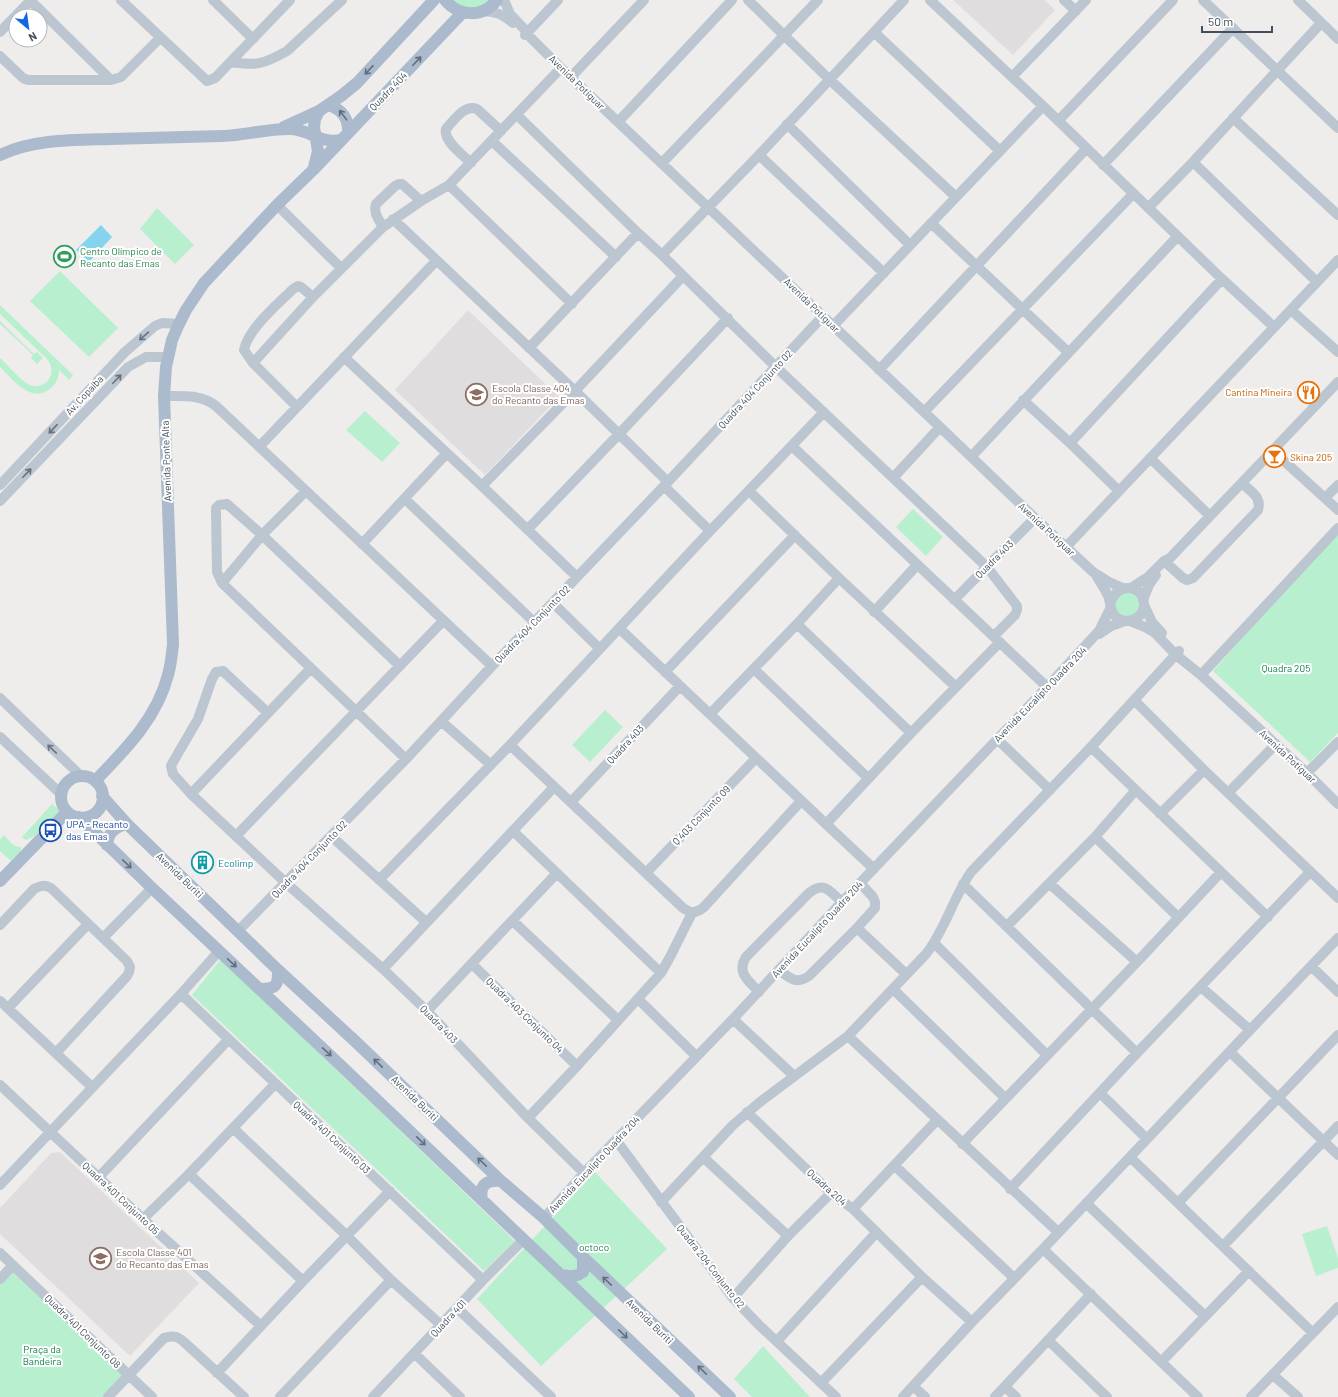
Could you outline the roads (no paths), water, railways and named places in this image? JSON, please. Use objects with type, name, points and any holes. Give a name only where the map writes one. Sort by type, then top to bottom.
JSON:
[{"type":"main road","points":[[278,130],[323,108],[357,82],[434,0]]},
{"type":"main road","points":[[445,0],[453,8],[463,12]]},
{"type":"main road","points":[[482,11],[489,8],[497,0]]},
{"type":"main road","name":"Avenida Potiguar","points":[[463,12],[469,14],[482,11]]},
{"type":"main road","name":"Quadra 404","points":[[313,170],[463,12]]},
{"type":"main road","points":[[1,153],[34,144],[57,141],[235,135],[278,130],[302,130],[328,141],[345,136],[348,122],[342,113],[338,109],[323,108]]},
{"type":"main road","points":[[313,170],[318,151],[314,127],[315,119],[323,108]]},
{"type":"main road","name":"Avenida Ponte Alta","points":[[95,780],[128,747],[145,726],[161,697],[168,674],[173,644],[164,396],[168,357],[178,324],[189,304],[204,284],[277,205],[313,170]]},
{"type":"main road","points":[[95,780],[89,777],[80,776],[70,779],[65,784],[61,794],[62,804],[67,812],[79,817],[689,1397]]},
{"type":"main road","name":"Avenida Buriti","points":[[95,780],[100,786],[102,796],[127,824],[278,970],[502,1181],[544,1218],[728,1396]]},
{"type":"main road","points":[[79,817],[91,815],[97,811],[101,805],[102,796]]},
{"type":"main road","points":[[0,881],[67,812]]},
{"type":"main road","points":[[107,844],[109,834],[112,830],[127,824]]},
{"type":"main road","points":[[260,989],[270,989],[275,986],[278,981],[278,970]]},
{"type":"main road","points":[[482,1200],[481,1192],[483,1186],[493,1180],[502,1181]]},
{"type":"main road","points":[[561,1275],[570,1277],[577,1276],[582,1272],[583,1257]]},
{"type":"street","points":[[0,32],[30,0],[111,80]]},
{"type":"street","points":[[121,0],[207,81],[215,78],[290,0]]},
{"type":"street","points":[[213,0],[253,39]]},
{"type":"street","points":[[231,62],[249,65],[260,63],[287,51],[342,0]]},
{"type":"street","name":"Avenida Potiguar","points":[[504,0],[510,14],[528,35],[561,68],[1066,547],[1093,572],[1109,582],[1138,591],[1152,622],[1180,656]]},
{"type":"street","points":[[528,35],[558,0]]},
{"type":"street","points":[[571,77],[644,0]]},
{"type":"street","points":[[618,122],[732,0]]},
{"type":"street","points":[[748,0],[829,79],[956,197]]},
{"type":"street","points":[[662,163],[818,0]]},
{"type":"street","points":[[662,255],[759,155],[904,0]]},
{"type":"street","points":[[930,0],[1043,106],[1177,237],[1274,327]]},
{"type":"street","points":[[1064,0],[1076,11]]},
{"type":"street","points":[[1012,77],[1086,0]]},
{"type":"street","points":[[1058,121],[1173,0]]},
{"type":"street","points":[[1204,0],[1338,128]]},
{"type":"street","points":[[1301,1],[1338,39]]},
{"type":"street","name":"Avenida Potiguar","points":[[482,11],[500,14],[528,35]]},
{"type":"street","points":[[1148,208],[1193,162],[1321,23]]},
{"type":"street","points":[[1103,165],[1233,28]]},
{"type":"street","points":[[874,32],[1000,151]]},
{"type":"street","points":[[0,56],[23,78],[28,80],[116,80],[121,77],[160,38]]},
{"type":"street","points":[[253,362],[313,297],[383,227],[421,201],[449,186],[561,68]]},
{"type":"street","points":[[833,326],[1043,106]]},
{"type":"street","points":[[472,162],[447,138],[445,133],[446,129],[464,110],[474,108],[501,131]]},
{"type":"street","points":[[517,115],[638,234],[728,318],[776,367],[987,567],[1017,606],[1015,615],[997,639],[956,687],[826,824]]},
{"type":"street","points":[[1233,118],[1338,215]]},
{"type":"street","points":[[787,124],[910,244]]},
{"type":"street","points":[[492,141],[616,257]]},
{"type":"street","points":[[880,370],[1086,149]]},
{"type":"street","points":[[759,155],[884,273]]},
{"type":"street","points":[[1193,162],[1317,282]]},
{"type":"street","points":[[383,227],[376,216],[376,204],[395,186],[402,184],[421,201]]},
{"type":"street","points":[[449,186],[572,304]]},
{"type":"street","points":[[924,412],[1133,194]]},
{"type":"street","points":[[277,205],[341,268]]},
{"type":"street","points":[[394,219],[436,261],[619,434],[710,531]]},
{"type":"street","points":[[931,223],[1068,352]]},
{"type":"street","points":[[529,348],[638,234]]},
{"type":"street","points":[[971,457],[1177,237]]},
{"type":"street","points":[[1066,547],[1338,260]]},
{"type":"street","points":[[259,447],[436,261]]},
{"type":"street","points":[[482,486],[575,391],[683,276]]},
{"type":"street","points":[[1070,442],[1222,279]]},
{"type":"street","points":[[297,407],[253,362],[244,350],[248,339],[293,289],[298,286],[313,297]]},
{"type":"street","points":[[1291,310],[1338,352]]},
{"type":"street","name":"Quadra 404 Conjunto 02","points":[[238,931],[406,759],[440,721],[666,484],[823,316]]},
{"type":"street","points":[[528,529],[728,318]]},
{"type":"street","name":"Av. Copaíba","points":[[0,485],[125,352],[155,326],[162,323],[178,324]]},
{"type":"street","name":"Av. Copaíba","points":[[0,501],[128,367],[146,357],[168,357]]},
{"type":"street","points":[[344,357],[528,529],[577,577]]},
{"type":"street","points":[[1091,640],[1106,629],[1140,615],[1152,580],[1167,561],[1338,382]]},
{"type":"street","points":[[164,396],[197,397],[209,401],[492,666]]},
{"type":"street","points":[[1023,400],[1070,442],[1119,491]]},
{"type":"street","points":[[379,880],[510,745],[710,531],[824,412]]},
{"type":"street","points":[[894,478],[940,427]]},
{"type":"street","points":[[792,446],[1047,687]]},
{"type":"street","points":[[1273,451],[1338,510]]},
{"type":"street","points":[[362,544],[447,453]]},
{"type":"street","points":[[1150,458],[1210,516]]},
{"type":"street","points":[[1167,561],[1183,578],[1187,580],[1194,578],[1258,510],[1260,504],[1258,498],[1242,484]]},
{"type":"street","points":[[1325,498],[1338,485]]},
{"type":"street","points":[[222,584],[262,535],[306,491]]},
{"type":"street","points":[[749,491],[874,612],[956,687]]},
{"type":"street","points":[[405,499],[534,622]]},
{"type":"street","points":[[400,666],[262,535],[227,504],[218,505],[216,508],[217,572],[222,584],[406,759]]},
{"type":"street","name":"Quadra 403","points":[[954,600],[1035,518]]},
{"type":"street","points":[[1201,675],[1338,528]]},
{"type":"street","points":[[665,672],[795,535]]},
{"type":"street","points":[[1091,640],[1102,625],[1115,594],[1148,577],[1167,561]]},
{"type":"street","points":[[874,612],[917,565]]},
{"type":"street","name":"Avenida Potiguar","points":[[1093,572],[1103,586],[1115,616],[1119,619],[1150,630],[1276,744],[1338,804]]},
{"type":"street","points":[[710,714],[839,578]]},
{"type":"street","points":[[553,603],[600,650]]},
{"type":"street","points":[[236,836],[356,710],[444,621]]},
{"type":"street","points":[[797,624],[911,734]]},
{"type":"street","points":[[620,629],[874,869]]},
{"type":"street","name":"Avenida Eucalipto Quadra 204","points":[[544,1218],[584,1173],[759,992],[842,902],[861,884],[1091,640]]},
{"type":"street","points":[[661,1202],[747,1112],[848,1036],[893,989],[926,954],[934,943],[963,884],[971,872],[1134,700],[1180,656]]},
{"type":"street","points":[[191,794],[311,668]]},
{"type":"street","points":[[754,669],[868,778]]},
{"type":"street","name":"Quadra 403","points":[[268,713],[223,671],[216,672],[212,679],[198,719],[171,766],[173,774],[191,794],[286,883],[383,969],[427,1011],[528,1118],[584,1173]]},
{"type":"street","name":"Quadra 403","points":[[570,802],[680,686]]},
{"type":"street","points":[[0,698],[80,776]]},
{"type":"street","points":[[1134,700],[1204,770],[1338,898]]},
{"type":"street","points":[[440,721],[491,764]]},
{"type":"street","points":[[0,737],[61,794]]},
{"type":"street","points":[[997,739],[1050,790]]},
{"type":"street","points":[[1307,773],[1338,742]]},
{"type":"street","points":[[1228,793],[1276,744]]},
{"type":"street","points":[[510,745],[683,908],[692,913]]},
{"type":"street","points":[[1091,747],[1135,791],[1268,917]]},
{"type":"street","name":"Q 403 Conjunto 09","points":[[646,873],[756,758]]},
{"type":"street","points":[[1160,814],[1204,770]]},
{"type":"street","points":[[383,969],[554,787]]},
{"type":"street","points":[[1007,926],[1095,837],[1135,791]]},
{"type":"street","points":[[528,1118],[577,1066],[661,972],[692,913],[704,907],[801,801]]},
{"type":"street","points":[[513,831],[556,874],[661,972]]},
{"type":"street","points":[[331,836],[426,922]]},
{"type":"street","points":[[1095,837],[1178,917]]},
{"type":"street","points":[[962,1144],[1137,962],[1221,872]]},
{"type":"street","points":[[1010,1189],[1137,1053],[1310,872]]},
{"type":"street","points":[[427,1011],[556,874]]},
{"type":"street","points":[[779,970],[794,980],[803,980],[809,976],[857,928],[875,908],[873,897],[861,884]]},
{"type":"street","points":[[963,884],[1137,1053]]},
{"type":"street","points":[[1050,884],[1137,962]]},
{"type":"street","points":[[0,925],[34,889],[43,885],[51,888],[127,961],[130,967],[129,972],[56,1053]]},
{"type":"street","points":[[759,992],[746,979],[743,972],[742,963],[746,957],[814,889],[824,887],[842,902]]},
{"type":"street","points":[[103,938],[152,888]]},
{"type":"street","points":[[513,921],[618,1020]]},
{"type":"street","points":[[8,1008],[88,924]]},
{"type":"street","points":[[857,928],[906,974]]},
{"type":"street","points":[[903,1397],[972,1322],[1338,938]]},
{"type":"street","points":[[934,943],[1048,1055]]},
{"type":"street","points":[[2,1179],[50,1133],[181,994],[219,951]]},
{"type":"street","name":"Quadra 403 Conjunto 04","points":[[472,964],[577,1066]]},
{"type":"street","points":[[1312,967],[1338,992]]},
{"type":"street","points":[[1201,987],[1250,1030]]},
{"type":"street","points":[[893,989],[1005,1098]]},
{"type":"street","name":"Quadra 401 Conjunto 03","points":[[181,994],[483,1280]]},
{"type":"street","points":[[638,999],[696,1056]]},
{"type":"street","points":[[0,1001],[92,1087]]},
{"type":"street","points":[[733,1019],[794,1076]]},
{"type":"street","points":[[1178,1203],[1338,1035]]},
{"type":"street","points":[[848,1036],[1010,1189],[1058,1232]]},
{"type":"street","points":[[99,1177],[228,1040]]},
{"type":"street","points":[[1230,1052],[1338,1155]]},
{"type":"street","name":"Quadra 401 Conjunto 05","points":[[0,1084],[50,1133],[261,1326]]},
{"type":"street","points":[[143,1218],[189,1174],[275,1084]]},
{"type":"street","points":[[1100,1093],[1147,1138]]},
{"type":"street","name":"Quadra 204","points":[[747,1112],[831,1193],[853,1209],[937,1120]]},
{"type":"street","points":[[1224,1246],[1338,1126]]},
{"type":"street","points":[[233,1128],[347,1236],[391,1280],[441,1325]]},
{"type":"street","name":"Quadra 204 Conjunto 02","points":[[616,1140],[733,1298],[758,1324],[836,1397]]},
{"type":"street","points":[[703,1157],[788,1236]]},
{"type":"street","points":[[1130,1157],[1313,1333]]},
{"type":"street","points":[[895,1166],[1014,1278]]},
{"type":"street","points":[[189,1174],[303,1281]]},
{"type":"street","points":[[217,1373],[390,1191]]},
{"type":"street","points":[[733,1298],[788,1236],[831,1193]]},
{"type":"street","points":[[1086,1203],[1205,1316]]},
{"type":"street","points":[[853,1209],[922,1277],[972,1322]]},
{"type":"street","points":[[777,1341],[876,1233]]},
{"type":"street","name":"Quadra 401","points":[[373,1397],[483,1280],[523,1240]]},
{"type":"street","points":[[1043,1249],[1198,1397]]},
{"type":"street","name":"Quadra 401 Conjunto 08","points":[[0,1253],[152,1397]]},
{"type":"street","points":[[0,1279],[13,1265]]},
{"type":"street","points":[[1161,1362],[1249,1271]]},
{"type":"street","points":[[821,1383],[922,1277]]},
{"type":"street","points":[[280,1397],[391,1280]]},
{"type":"street","points":[[995,1397],[1091,1294]]},
{"type":"street","points":[[1251,1397],[1338,1307]]},
{"type":"street","points":[[457,1308],[551,1397]]},
{"type":"street","points":[[108,1397],[164,1338],[172,1336],[178,1337],[184,1342],[244,1397]]},
{"type":"street","points":[[1048,1340],[1107,1397]]},
{"type":"street","points":[[415,1354],[460,1397]]},
{"type":"street","points":[[1273,1375],[1298,1397]]},
{"type":"street","points":[[913,1386],[925,1397]]},
{"type":"street","points":[[1005,1386],[1016,1397]]},
{"type":"water","points":[[101,225],[112,237],[89,262],[76,250]]},
{"type":"place","name":"Centro Olímpico de Recanto das Emas","points":[[64,257]]},
{"type":"place","name":"Cantina Mineira","points":[[1308,392]]},
{"type":"place","name":"Escola Classe 404 do Recanto das Emas","points":[[477,394]]},
{"type":"place","name":"Skina 205","points":[[1274,457]]},
{"type":"place","name":"UPA - Recanto das Emas","points":[[50,830]]},
{"type":"place","name":"Ecolimp","points":[[202,863]]},
{"type":"place","name":"Escola Classe 401 do Recanto das Emas","points":[[100,1258]]},
{"type":"park label","name":"Quadra 205","points":[[1286,668]]},
{"type":"park label","name":"octoco","points":[[594,1247]]},
{"type":"park label","name":"Praça da Bandeira","points":[[42,1354]]}]
